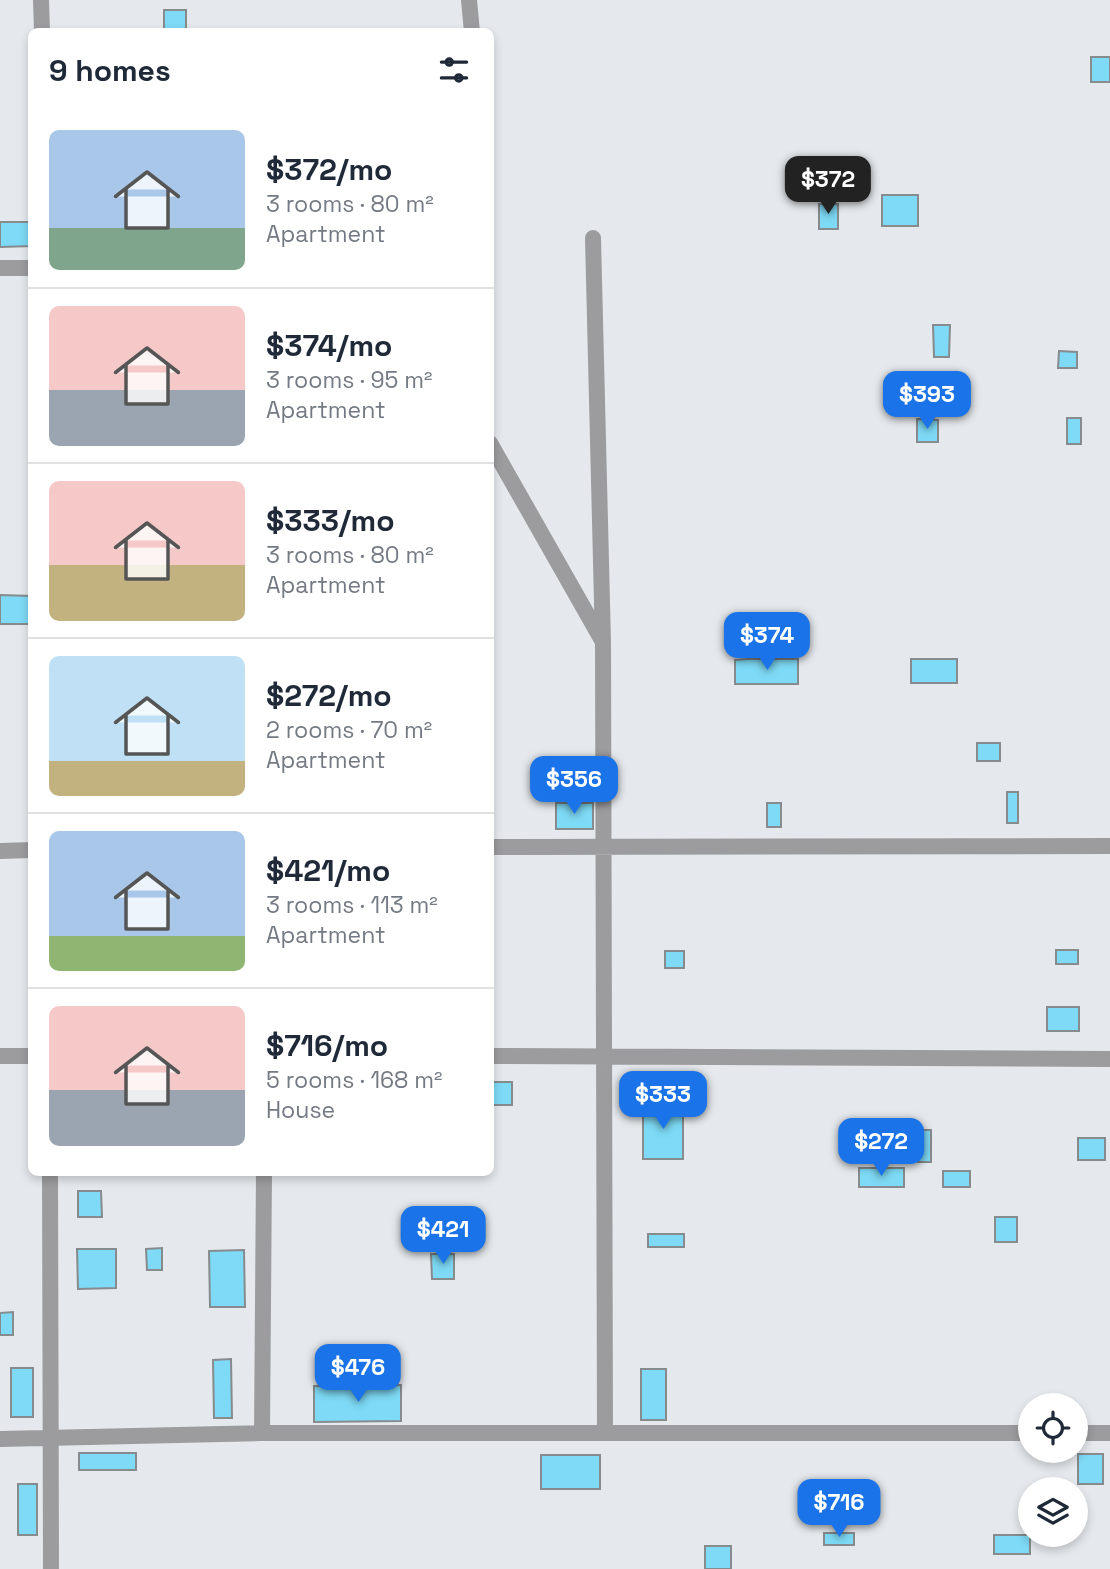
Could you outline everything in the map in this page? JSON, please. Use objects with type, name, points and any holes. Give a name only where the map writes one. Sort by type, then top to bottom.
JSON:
[{"type":"street","points":[[41,0],[42,28]]},
{"type":"street","points":[[469,0],[472,28]]},
{"type":"street","points":[[593,237],[604,643],[606,1433]]},
{"type":"street","points":[[0,268],[28,268]]},
{"type":"street","points":[[494,450],[604,643]]},
{"type":"street","points":[[494,847],[1110,846]]},
{"type":"street","points":[[0,851],[28,850]]},
{"type":"street","points":[[0,1056],[28,1056]]},
{"type":"street","points":[[494,1056],[1110,1059]]},
{"type":"street","points":[[50,1176],[51,1569]]},
{"type":"street","points":[[262,1433],[264,1176]]},
{"type":"street","points":[[0,1439],[52,1440],[262,1433],[1018,1433]]},
{"type":"street","points":[[1088,1433],[1110,1433]]},
{"type":"building","points":[[164,10],[186,10],[186,28],[164,28]]},
{"type":"building","points":[[1091,57],[1110,57],[1110,82],[1091,82]]},
{"type":"building","points":[[882,195],[918,195],[918,226],[882,226]]},
{"type":"building","points":[[819,204],[838,204],[838,229],[819,229]]},
{"type":"building","points":[[0,222],[28,222],[28,246],[0,247]]},
{"type":"building","points":[[933,325],[950,325],[949,357],[934,357]]},
{"type":"building","points":[[1059,351],[1077,352],[1077,368],[1058,368]]},
{"type":"building","points":[[1067,418],[1081,418],[1081,444],[1067,444]]},
{"type":"building","points":[[917,419],[938,420],[938,442],[917,442]]},
{"type":"building","points":[[0,595],[28,596],[28,624],[0,624]]},
{"type":"building","points":[[798,659],[798,684],[735,684],[735,660]]},
{"type":"building","points":[[911,659],[957,659],[957,683],[911,683]]},
{"type":"building","points":[[977,743],[1000,743],[1000,761],[977,761]]},
{"type":"building","points":[[1007,792],[1018,792],[1018,823],[1007,823]]},
{"type":"building","points":[[556,803],[593,803],[593,829],[556,829]]},
{"type":"building","points":[[767,803],[781,803],[781,827],[767,827]]},
{"type":"building","points":[[1056,950],[1078,950],[1078,964],[1056,964]]},
{"type":"building","points":[[665,951],[684,951],[684,968],[665,968]]},
{"type":"building","points":[[1047,1007],[1079,1007],[1079,1031],[1047,1031]]},
{"type":"building","points":[[494,1082],[512,1082],[512,1105],[494,1105]]},
{"type":"building","points":[[643,1103],[683,1103],[683,1159],[643,1159]]},
{"type":"building","points":[[918,1130],[931,1130],[931,1162],[918,1162]]},
{"type":"building","points":[[1078,1138],[1105,1138],[1105,1160],[1078,1160]]},
{"type":"building","points":[[859,1168],[904,1168],[904,1187],[859,1187]]},
{"type":"building","points":[[943,1171],[970,1171],[970,1187],[943,1187]]},
{"type":"building","points":[[78,1191],[101,1191],[102,1217],[78,1217]]},
{"type":"building","points":[[995,1217],[1017,1217],[1017,1242],[995,1242]]},
{"type":"building","points":[[648,1234],[684,1234],[684,1247],[648,1247]]},
{"type":"building","points":[[162,1248],[162,1270],[147,1270],[146,1249]]},
{"type":"building","points":[[77,1249],[116,1249],[116,1288],[78,1289]]},
{"type":"building","points":[[244,1250],[245,1307],[210,1307],[209,1251]]},
{"type":"building","points":[[431,1254],[454,1254],[454,1279],[432,1279]]},
{"type":"building","points":[[13,1312],[13,1335],[0,1335],[0,1313]]},
{"type":"building","points":[[231,1359],[232,1418],[214,1418],[213,1360]]},
{"type":"building","points":[[11,1368],[33,1368],[33,1417],[11,1417]]},
{"type":"building","points":[[641,1369],[666,1369],[666,1420],[641,1420]]},
{"type":"building","points":[[401,1385],[401,1421],[314,1422],[314,1386]]},
{"type":"building","points":[[79,1453],[136,1453],[136,1470],[79,1470]]},
{"type":"building","points":[[1088,1454],[1103,1454],[1103,1484],[1088,1484],[1088,1477],[1078,1477],[1078,1463],[1088,1463]]},
{"type":"building","points":[[541,1455],[600,1455],[600,1489],[541,1489]]},
{"type":"building","points":[[18,1484],[37,1484],[37,1535],[18,1535]]},
{"type":"building","points":[[824,1533],[854,1533],[854,1545],[824,1545]]},
{"type":"building","points":[[994,1535],[1018,1535],[1018,1547],[1030,1547],[1030,1554],[994,1554]]},
{"type":"building","points":[[705,1546],[731,1546],[731,1569],[705,1569]]}]
